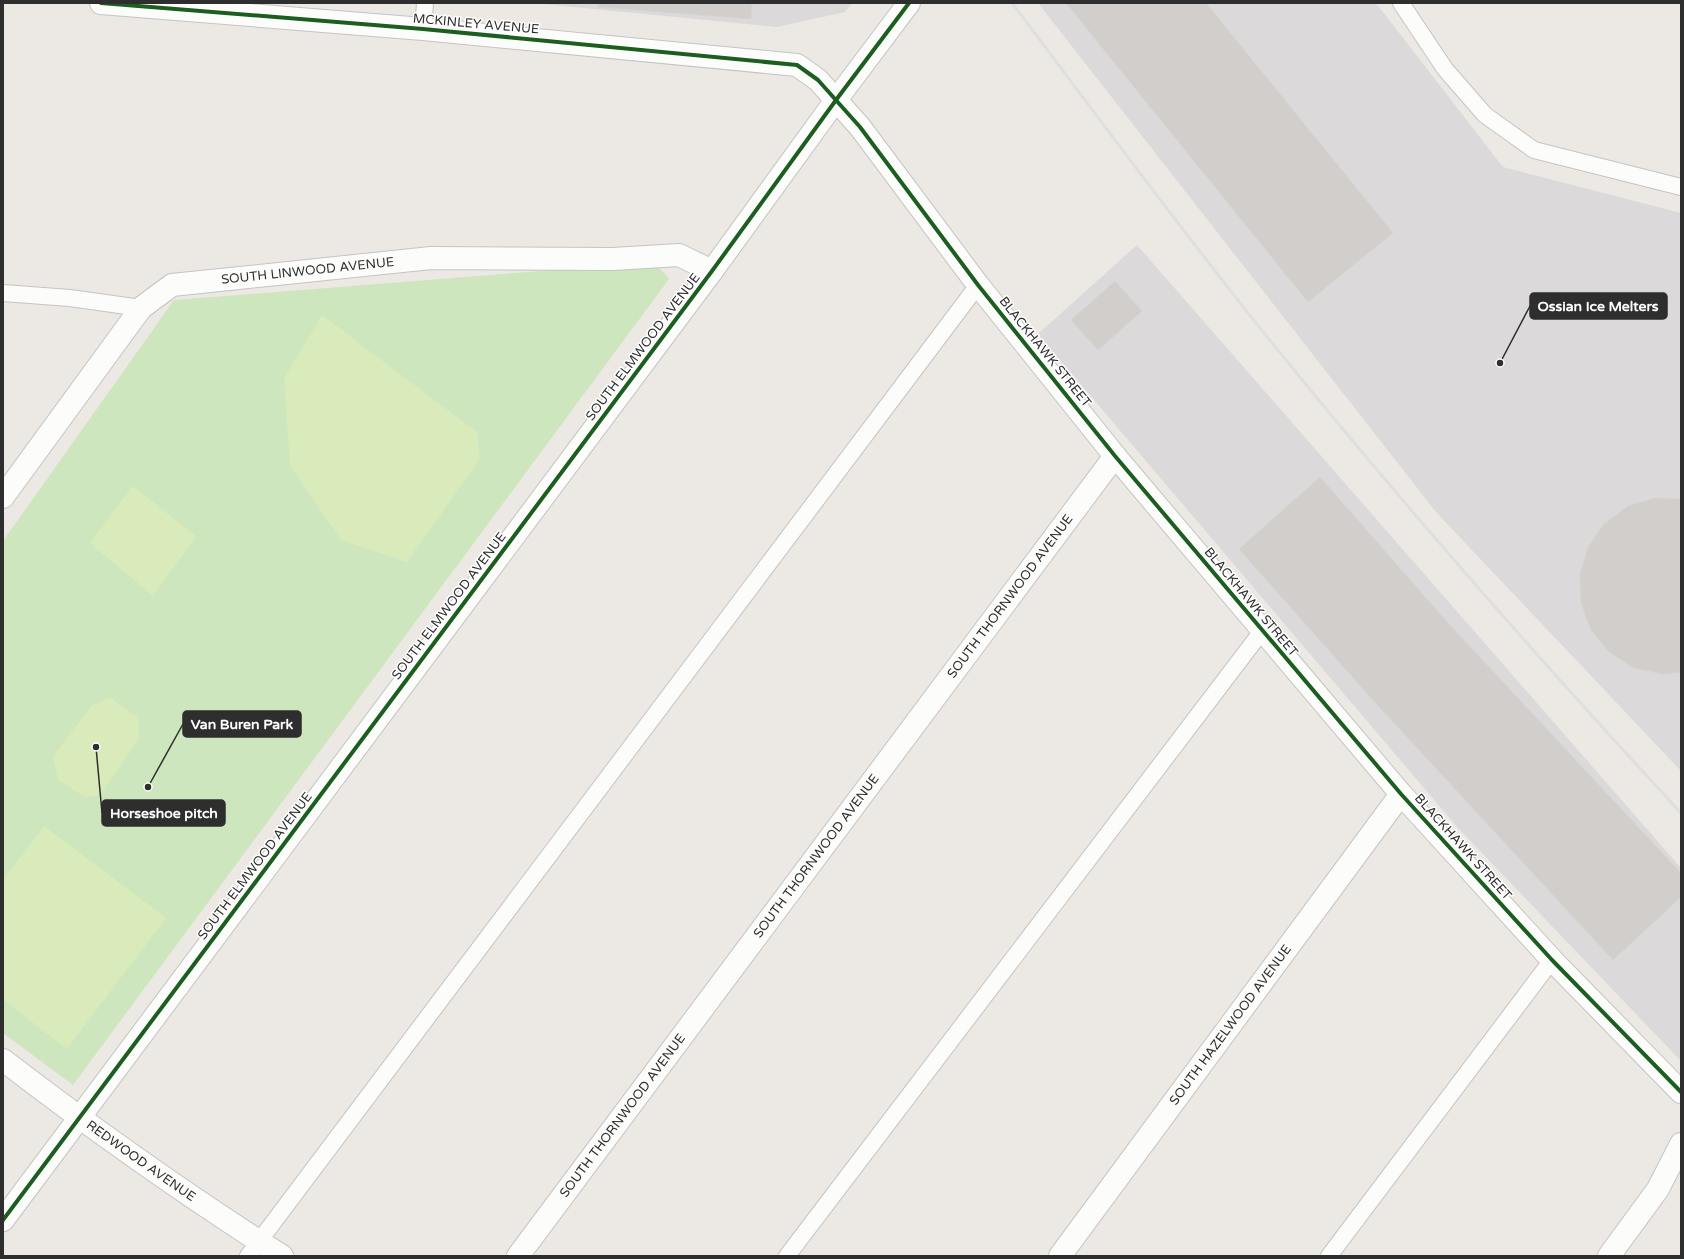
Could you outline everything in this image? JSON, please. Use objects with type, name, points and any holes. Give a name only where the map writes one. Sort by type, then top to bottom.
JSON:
[{"type":"street","name":"MCKINLEY AVENUE","points":[[101,3],[222,8],[797,65],[818,80],[836,100]]},
{"type":"street","name":"SOUTH ELMWOOD AVENUE","points":[[3,1220],[712,271],[836,100],[909,3]]},
{"type":"street","name":"BLACKHAWK STREET","points":[[836,100],[860,127],[978,284],[1115,456],[1401,794],[1552,960],[1681,1092]]},
{"type":"street","name":"SOUTH LINWOOD AVENUE","points":[[3,497],[141,308],[172,285],[431,258],[613,259],[679,255],[712,271]]},
{"type":"street","name":"SOUTH THORNWOOD AVENUE","points":[[518,1256],[1115,456]]},
{"type":"street","name":"SOUTH HAZELWOOD AVENUE","points":[[1060,1256],[1401,794]]},
{"type":"street","name":"REDWOOD AVENUE","points":[[3,1060],[79,1118],[198,1202],[253,1249],[282,1256]]},
{"type":"street","points":[[1609,1256],[1658,1189],[1681,1144]]},
{"type":"lane","points":[[423,29],[425,3]]},
{"type":"lane","points":[[1401,3],[1445,69],[1486,114],[1534,150],[1681,187]]},
{"type":"lane","points":[[253,1249],[978,284]]},
{"type":"lane","points":[[3,293],[70,298],[141,308]]},
{"type":"lane","points":[[787,1256],[1262,630]]},
{"type":"lane","points":[[1329,1256],[1552,960]]},
{"type":"shaded area","points":[[533,3],[852,3],[845,12],[777,27]]},
{"type":"shaded area","points":[[1038,3],[1376,3],[1503,167],[1681,213],[1681,771],[1436,512]]},
{"type":"shaded area","points":[[1137,245],[1681,868],[1681,1061],[1458,828],[1038,334]]},
{"type":"green space","points":[[654,262],[669,279],[73,1085],[3,1033],[3,541],[174,300]]},
{"type":"green space","points":[[322,315],[477,432],[480,459],[407,562],[341,540],[290,466],[284,378]]},
{"type":"green space","points":[[133,486],[196,536],[153,596],[90,543]]},
{"type":"green space","points":[[110,697],[139,718],[139,739],[100,795],[85,797],[58,780],[53,756],[91,706]]},
{"type":"green space","points":[[44,826],[166,918],[67,1049],[3,1000],[3,880]]},
{"type":"building","points":[[598,3],[752,3],[751,19],[598,7]]},
{"type":"building","points":[[1066,3],[1206,3],[1393,233],[1308,302]]},
{"type":"building","points":[[1115,281],[1142,311],[1098,350],[1071,320]]},
{"type":"building","points":[[1320,477],[1448,623],[1681,873],[1681,897],[1613,960],[1371,698],[1239,549]]},
{"type":"building","points":[[1655,498],[1681,499],[1681,672],[1663,674],[1634,668],[1609,652],[1591,630],[1581,603],[1580,574],[1588,547],[1604,524],[1628,506]]},
{"type":"railway","points":[[1012,3],[1191,240],[1252,318],[1356,445],[1462,570],[1681,813]]},
{"type":"cycle path","points":[[101,3],[423,29],[797,65],[818,80],[860,127],[978,285],[1115,456],[1401,794],[1552,960],[1681,1092]]},
{"type":"cycle path","points":[[3,1220],[712,271],[836,100],[909,3]]},
{"type":"place","name":"Ossian Ice Melters","points":[[1500,363]]},
{"type":"place","name":"Horseshoe pitch","points":[[96,747]]},
{"type":"place","name":"Van Buren Park","points":[[148,787]]}]
